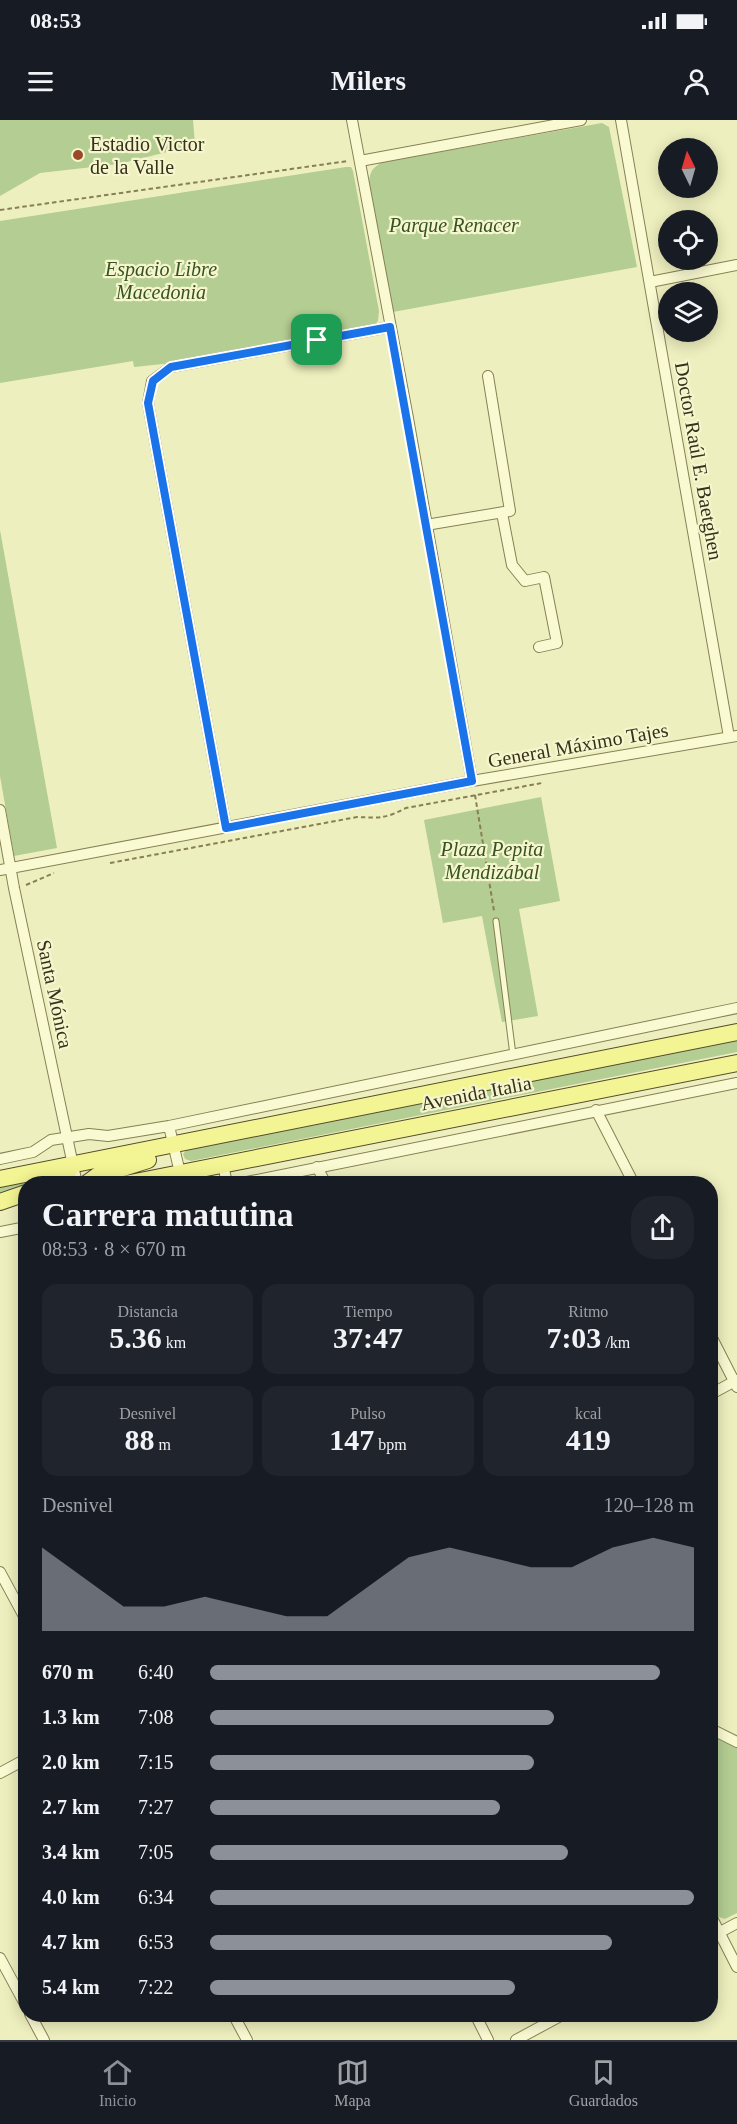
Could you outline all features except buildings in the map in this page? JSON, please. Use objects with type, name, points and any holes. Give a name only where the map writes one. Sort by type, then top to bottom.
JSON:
[{"type":"main road","name":"Avenida Italia","points":[[0,1179],[737,1032]]},
{"type":"main road","name":"Avenida Italia","points":[[165,1176],[737,1064]]},
{"type":"main road","points":[[97,1176],[164,1155],[174,1145]]},
{"type":"main road","points":[[65,1176],[72,1166]]},
{"type":"main road","points":[[0,1202],[18,1196]]},
{"type":"main road","points":[[0,1208],[18,1205]]},
{"type":"street","points":[[352,120],[472,781]]},
{"type":"street","points":[[360,161],[582,120]]},
{"type":"street","name":"Doctor Raúl E. Baetghen","points":[[621,120],[733,736]]},
{"type":"street","points":[[650,282],[737,265]]},
{"type":"street","points":[[226,828],[148,403],[153,381],[171,367],[390,327]]},
{"type":"street","points":[[426,525],[510,511],[488,376]]},
{"type":"street","points":[[502,513],[512,565],[525,581],[544,577],[557,643],[539,647]]},
{"type":"street","name":"General Máximo Tajes","points":[[5,869],[472,781],[733,736]]},
{"type":"street","name":"Santa Mónica","points":[[0,810],[5,869],[14,888],[74,1176]]},
{"type":"street","name":"Avenida Italia","points":[[0,1160],[33,1152],[51,1140],[89,1134],[108,1136],[169,1126],[737,1008]]},
{"type":"street","points":[[513,1055],[516,1076]]},
{"type":"street","name":"Avenida Italia","points":[[275,1176],[737,1083]]},
{"type":"street","points":[[246,1110],[250,1130]]},
{"type":"street","points":[[597,1110],[629,1176]]},
{"type":"street","points":[[169,1126],[180,1173]]},
{"type":"street","points":[[223,1164],[225,1176]]},
{"type":"street","points":[[317,1167],[322,1176]]},
{"type":"street","points":[[0,1232],[18,1229]]},
{"type":"street","points":[[718,1349],[736,1383],[718,1391]]},
{"type":"street","points":[[0,1572],[18,1605]]},
{"type":"street","points":[[718,1732],[737,1742]]},
{"type":"street","points":[[0,1773],[18,1763]]},
{"type":"street","points":[[718,1933],[737,1923]]},
{"type":"street","points":[[718,1939],[737,1967]]},
{"type":"street","points":[[0,1958],[18,1991]]},
{"type":"street","points":[[34,2022],[44,2040]]},
{"type":"street","points":[[238,2022],[247,2040]]},
{"type":"street","points":[[479,2022],[488,2040]]},
{"type":"street","points":[[516,2040],[549,2022]]},
{"type":"lane","points":[[496,921],[513,1055]]},
{"type":"path","points":[[0,210],[334,162],[360,161]]},
{"type":"path","points":[[472,781],[496,921]]},
{"type":"path","points":[[101,865],[357,817],[379,819],[406,808],[546,782]]},
{"type":"path","points":[[14,888],[54,873]]},
{"type":"green space","name":"Estadio Victor de la Valle","points":[[0,120],[193,120],[195,145],[119,164],[40,173],[0,196]]},
{"type":"green space","name":"Parque Renacer","points":[[602,123],[609,127],[637,267],[393,312],[369,182],[374,168],[383,162]]},
{"type":"green space","name":"Espacio Libre Macedonia","points":[[351,167],[353,171],[379,311],[378,321],[374,326],[172,363],[134,367],[133,361],[0,383],[0,221]]},
{"type":"green space","points":[[0,530],[57,848],[14,856],[0,776]]},
{"type":"green space","name":"Plaza Pepita Mendizábal","points":[[541,797],[560,901],[519,909],[538,1016],[502,1022],[482,916],[443,923],[424,820]]},
{"type":"green space","points":[[737,1039],[737,1052],[191,1161],[185,1159],[183,1154],[187,1149]]},
{"type":"green space","points":[[18,1183],[18,1187],[0,1193],[0,1186]]},
{"type":"green space","points":[[718,1737],[737,1747],[737,1913],[725,1919],[718,1917]]},
{"type":"place","name":"Estadio Victor de la Valle","points":[[78,155]]},
{"type":"route","points":[[390,327],[472,781],[226,828],[148,403],[153,381],[171,367],[317,340],[390,327]]}]
